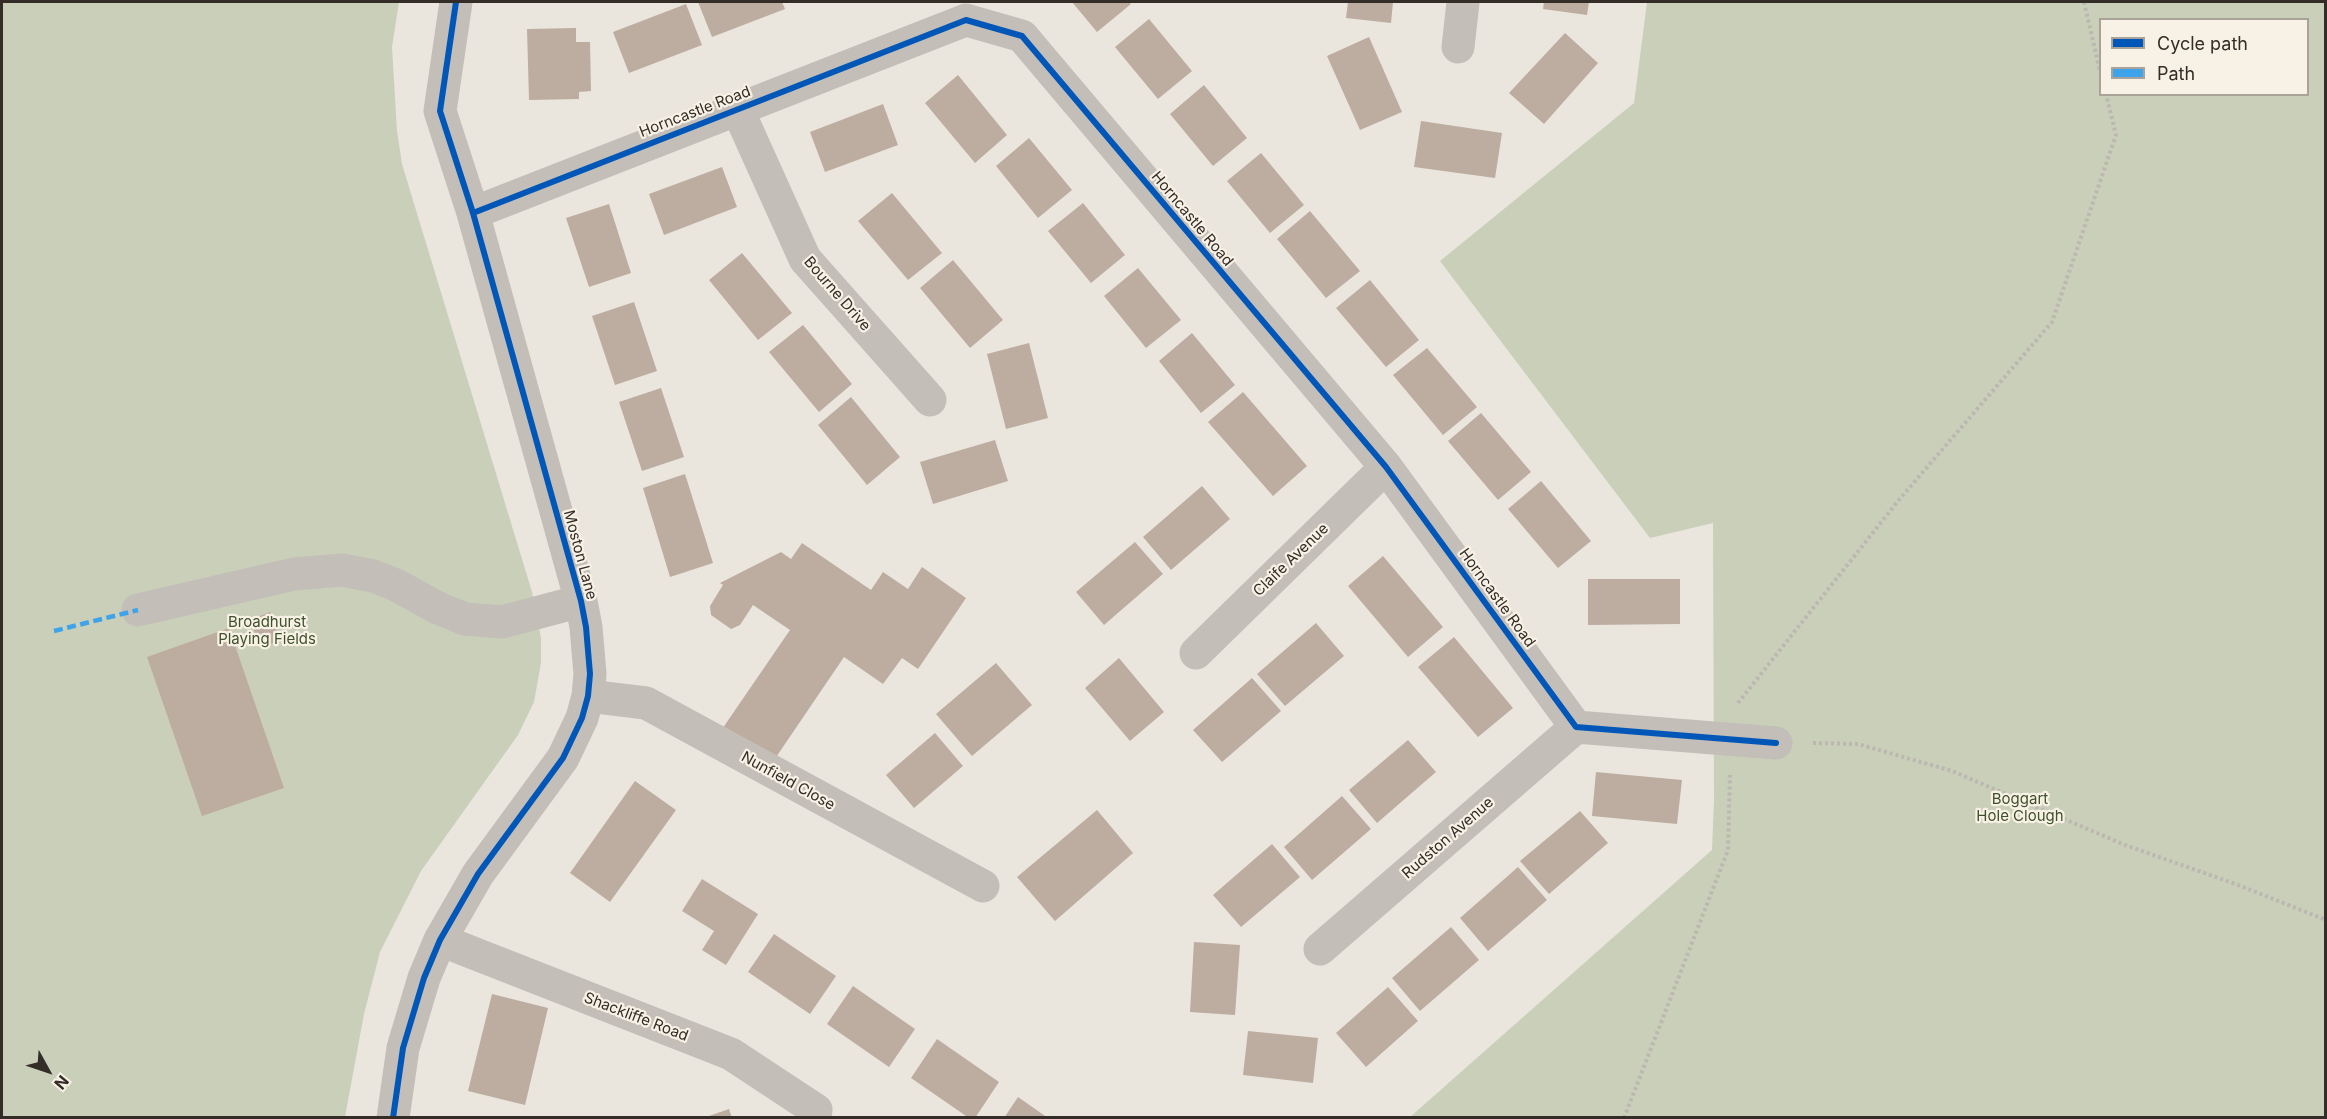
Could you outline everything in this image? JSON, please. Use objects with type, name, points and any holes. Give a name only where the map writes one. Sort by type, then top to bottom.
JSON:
[{"type":"street","name":"Moston Lane","points":[[393,1118],[403,1048],[424,978],[440,940],[478,874],[563,758],[582,718],[588,696],[589,651],[581,601],[473,213],[440,111],[456,2]]},
{"type":"street","points":[[1458,47],[1463,2]]},
{"type":"street","name":"Horncastle Road","points":[[473,213],[966,20],[1022,36],[1386,467],[1576,727]]},
{"type":"street","name":"Bourne Drive","points":[[737,108],[805,259],[930,400]]},
{"type":"street","name":"Claife Avenue","points":[[1196,653],[1386,467]]},
{"type":"street","points":[[138,610],[294,574],[342,570],[373,576],[396,585],[438,608],[465,619],[502,622],[581,601]]},
{"type":"street","name":"Nunfield Close","points":[[588,696],[646,703],[983,886]]},
{"type":"street","points":[[1576,727],[1776,743]]},
{"type":"street","name":"Rudston Avenue","points":[[1320,949],[1576,727]]},
{"type":"street","name":"Shackliffe Road","points":[[440,940],[731,1054],[820,1115]]},
{"type":"path","points":[[2084,2],[2099,67]]},
{"type":"path","points":[[1624,1118],[1728,850],[1732,711],[1898,501],[2052,322],[2116,135],[2106,96]]},
{"type":"path","points":[[1776,743],[1858,744],[1952,771],[2125,844],[2238,885],[2325,920]]},
{"type":"green space","name":"Broadhurst Playing Fields","points":[[2,2],[399,2],[392,47],[397,131],[402,164],[532,592],[541,638],[541,663],[534,702],[518,735],[421,871],[380,952],[364,1014],[345,1117],[2,1117]]},
{"type":"green space","name":"Boggart Hole Clough","points":[[1647,2],[2325,2],[2325,1117],[1409,1118],[1712,850],[1714,799],[1713,523],[1650,538],[1440,261],[1634,103]]},
{"type":"building","points":[[698,2],[782,2],[785,9],[712,37]]},
{"type":"building","points":[[1072,2],[1129,2],[1131,4],[1097,32]]},
{"type":"building","points":[[1348,2],[1393,2],[1391,23],[1346,18]]},
{"type":"building","points":[[1544,2],[1589,2],[1587,15],[1543,9]]},
{"type":"building","points":[[686,4],[702,45],[629,73],[613,32]]},
{"type":"building","points":[[1149,19],[1192,71],[1158,99],[1115,47]]},
{"type":"building","points":[[576,28],[576,42],[590,42],[591,91],[579,92],[579,99],[529,100],[527,29]]},
{"type":"building","points":[[1565,33],[1598,63],[1544,124],[1509,93]]},
{"type":"building","points":[[1369,37],[1402,112],[1360,130],[1327,56]]},
{"type":"building","points":[[958,75],[1007,135],[975,163],[925,103]]},
{"type":"building","points":[[1204,85],[1247,138],[1213,166],[1170,114]]},
{"type":"building","points":[[883,104],[898,145],[825,172],[810,132]]},
{"type":"building","points":[[1421,121],[1502,133],[1495,178],[1414,167]]},
{"type":"building","points":[[1029,138],[1072,190],[1038,218],[996,166]]},
{"type":"building","points":[[1261,153],[1304,205],[1270,233],[1227,181]]},
{"type":"building","points":[[722,167],[737,207],[664,235],[649,194]]},
{"type":"building","points":[[892,193],[942,253],[908,280],[858,221]]},
{"type":"building","points":[[1083,203],[1125,255],[1091,283],[1048,231]]},
{"type":"building","points":[[609,204],[631,273],[589,287],[566,218]]},
{"type":"building","points":[[1310,211],[1360,271],[1326,298],[1277,239]]},
{"type":"building","points":[[742,253],[792,313],[758,340],[709,280]]},
{"type":"building","points":[[953,260],[1003,320],[970,348],[920,288]]},
{"type":"building","points":[[1138,268],[1181,320],[1146,348],[1104,296]]},
{"type":"building","points":[[1370,280],[1419,340],[1386,367],[1336,308]]},
{"type":"building","points":[[634,302],[657,371],[615,385],[592,316]]},
{"type":"building","points":[[803,325],[852,384],[819,412],[769,352]]},
{"type":"building","points":[[1192,333],[1235,385],[1201,413],[1159,361]]},
{"type":"building","points":[[1029,343],[1048,418],[1006,429],[987,354]]},
{"type":"building","points":[[1427,348],[1477,407],[1443,435],[1393,375]]},
{"type":"building","points":[[661,388],[684,457],[642,471],[619,402]]},
{"type":"building","points":[[1243,392],[1307,466],[1273,496],[1208,422]]},
{"type":"building","points":[[851,397],[900,457],[867,485],[818,425]]},
{"type":"building","points":[[1481,413],[1531,472],[1498,500],[1448,441]]},
{"type":"building","points":[[995,440],[1008,481],[933,504],[920,462]]},
{"type":"building","points":[[685,474],[713,563],[670,577],[643,488]]},
{"type":"building","points":[[1541,481],[1591,541],[1558,568],[1508,509]]},
{"type":"building","points":[[1202,486],[1230,519],[1171,570],[1143,537]]},
{"type":"building","points":[[1135,542],[1163,574],[1104,625],[1076,592]]},
{"type":"building","points":[[802,543],[871,590],[883,572],[908,589],[922,567],[966,598],[918,669],[902,658],[883,684],[844,657],[768,769],[718,735],[790,630],[753,605],[740,625],[731,629],[711,615],[710,606],[723,585],[720,583],[781,552],[791,559]]},
{"type":"building","points":[[1383,556],[1443,627],[1408,657],[1348,586]]},
{"type":"building","points":[[1588,579],[1680,579],[1680,624],[1588,625]]},
{"type":"building","points":[[270,612],[281,640],[261,648],[250,620]]},
{"type":"building","points":[[1316,623],[1344,656],[1285,706],[1257,674]]},
{"type":"building","points":[[229,628],[284,788],[202,816],[147,657]]},
{"type":"building","points":[[1454,637],[1513,708],[1478,737],[1418,667]]},
{"type":"building","points":[[1119,658],[1164,712],[1130,741],[1085,688]]},
{"type":"building","points":[[996,663],[1032,705],[972,756],[936,714]]},
{"type":"building","points":[[1252,678],[1281,711],[1222,762],[1193,730]]},
{"type":"building","points":[[935,733],[963,766],[914,808],[886,775]]},
{"type":"building","points":[[1408,740],[1436,772],[1377,823],[1349,790]]},
{"type":"building","points":[[1596,772],[1682,780],[1677,824],[1592,816]]},
{"type":"building","points":[[635,781],[676,810],[610,902],[570,873]]},
{"type":"building","points":[[1342,796],[1371,829],[1312,880],[1284,847]]},
{"type":"building","points":[[1097,810],[1133,853],[1055,921],[1017,877]]},
{"type":"building","points":[[1580,811],[1608,843],[1549,894],[1520,861]]},
{"type":"building","points":[[1272,844],[1300,877],[1241,927],[1213,895]]},
{"type":"building","points":[[1518,867],[1547,900],[1488,951],[1460,918]]},
{"type":"building","points":[[702,879],[758,914],[726,965],[702,950],[714,931],[682,911]]},
{"type":"building","points":[[1451,927],[1479,960],[1420,1011],[1392,978]]},
{"type":"building","points":[[774,934],[836,976],[810,1014],[748,972]]},
{"type":"building","points":[[1194,942],[1240,945],[1235,1015],[1190,1012]]},
{"type":"building","points":[[853,986],[915,1029],[889,1067],[827,1024]]},
{"type":"building","points":[[1388,987],[1418,1021],[1366,1067],[1336,1033]]},
{"type":"building","points":[[492,994],[548,1008],[525,1105],[468,1091]]},
{"type":"building","points":[[1248,1031],[1318,1038],[1313,1083],[1243,1075]]},
{"type":"building","points":[[937,1039],[999,1082],[975,1118],[969,1118],[911,1078]]},
{"type":"building","points":[[1018,1097],[1048,1118],[1004,1118]]},
{"type":"building","points":[[729,1109],[732,1118],[706,1118],[706,1117]]},
{"type":"marked path","points":[[54,631],[138,610]]},
{"type":"cycle path","points":[[393,1118],[403,1048],[424,978],[440,940],[478,874],[563,758],[582,718],[588,696],[590,674],[581,601],[473,213],[440,111],[456,2]]},
{"type":"cycle path","points":[[473,213],[966,20],[1022,36],[1386,467],[1576,727],[1776,743]]}]
